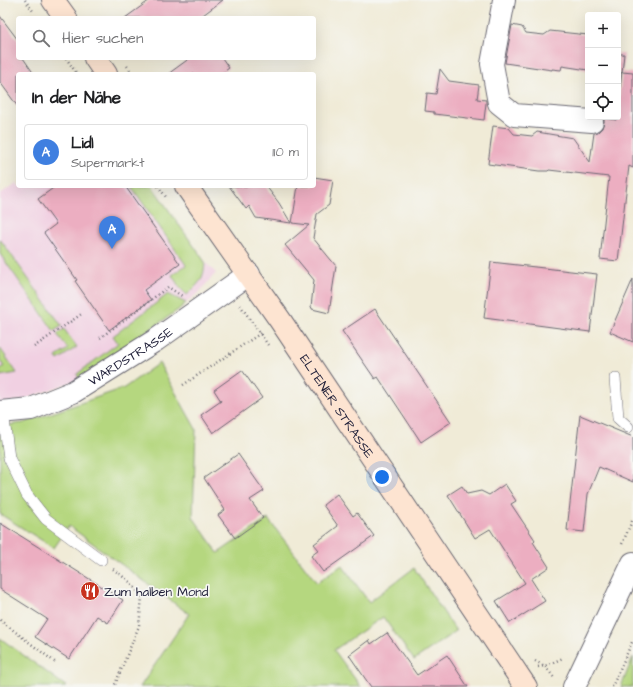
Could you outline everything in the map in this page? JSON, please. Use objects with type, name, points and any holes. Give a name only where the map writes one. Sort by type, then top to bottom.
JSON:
[{"type":"main road","points":[[53,0],[65,16]]},
{"type":"main road","points":[[96,60],[105,72]]},
{"type":"main road","name":"ELTENER STRASSE","points":[[187,188],[249,274],[526,687]]},
{"type":"street","points":[[504,0],[492,64],[499,103],[514,115],[592,121]]},
{"type":"street","name":"WARDSTRASSE","points":[[2,412],[31,409],[73,392],[156,340],[249,274]]},
{"type":"street","points":[[574,687],[633,563]]},
{"type":"lane","points":[[615,378],[618,418],[628,428]]},
{"type":"lane","points":[[2,412],[9,458],[27,495],[46,519],[101,560]]},
{"type":"path","points":[[67,60],[76,72]]},
{"type":"path","points":[[100,338],[168,287],[201,308]]},
{"type":"path","points":[[34,347],[83,313]]},
{"type":"path","points":[[183,385],[280,320]]},
{"type":"path","points":[[101,560],[130,582],[142,597],[139,626],[114,687]]},
{"type":"path","points":[[0,620],[56,662]]},
{"type":"path","points":[[612,687],[633,640]]},
{"type":"shaded area","points":[[16,183],[16,188],[153,188],[205,262],[216,273],[199,292],[178,310],[79,379],[23,400],[0,404],[0,194]]},
{"type":"green space","points":[[132,188],[153,188],[205,262],[200,281],[187,295],[180,288],[172,275],[186,265]]},
{"type":"green space","points":[[0,239],[62,326],[54,331],[0,254]]},
{"type":"green space","points":[[168,294],[186,303],[79,379],[77,374],[118,343],[113,336]]},
{"type":"green space","points":[[64,329],[77,347],[58,360],[56,357],[68,349],[57,334]]},
{"type":"green space","points":[[0,348],[17,373],[0,376],[0,369],[4,366],[0,361]]},
{"type":"green space","points":[[159,363],[196,429],[193,517],[218,553],[268,519],[317,583],[342,565],[369,602],[414,568],[456,631],[414,660],[383,617],[334,650],[361,687],[140,687],[189,614],[69,526],[54,548],[0,514],[0,426],[23,423],[124,388]]},
{"type":"green space","points":[[0,638],[67,687],[0,687]]},
{"type":"green space","points":[[633,657],[633,687],[621,687]]},
{"type":"building","points":[[150,0],[223,0],[202,16],[128,16]]},
{"type":"building","points":[[0,16],[16,37],[16,60],[24,60],[33,72],[16,72],[16,104],[0,82]]},
{"type":"building","points":[[512,25],[522,27],[526,33],[544,35],[550,31],[585,35],[585,70],[562,66],[561,70],[552,70],[505,63]]},
{"type":"building","points":[[621,54],[624,54],[622,73]]},
{"type":"building","points":[[187,60],[223,60],[229,68],[224,72],[171,72]]},
{"type":"building","points":[[440,69],[449,81],[479,85],[477,99],[486,100],[484,120],[434,114],[434,112],[425,111],[427,93],[436,94]]},
{"type":"building","points":[[622,72],[633,73],[633,168],[629,166],[618,261],[600,259],[609,177],[549,170],[539,171],[488,164],[493,126],[509,128],[514,134],[532,136],[537,132],[573,138],[590,162],[594,133],[598,132],[602,128],[604,120],[621,120]]},
{"type":"building","points":[[316,177],[333,180],[329,205],[317,214],[313,238],[336,266],[329,313],[312,309],[314,280],[285,245],[309,225],[292,223],[298,188],[316,188]]},
{"type":"building","points":[[53,188],[126,188],[180,264],[144,290],[151,300],[109,330],[75,281],[77,280],[44,233],[56,224],[38,199]]},
{"type":"building","points":[[230,188],[268,188],[291,223],[256,218],[249,206],[246,209]]},
{"type":"building","points":[[491,262],[597,274],[590,332],[484,318]]},
{"type":"building","points":[[633,279],[633,342],[610,332]]},
{"type":"building","points":[[375,309],[451,422],[421,442],[378,377],[375,379],[342,331]]},
{"type":"building","points":[[242,370],[262,398],[213,433],[201,415],[221,401],[214,390]]},
{"type":"building","points":[[580,415],[633,437],[633,482],[599,467],[588,494],[584,532],[567,530]]},
{"type":"building","points":[[238,454],[264,491],[250,500],[263,518],[235,538],[218,515],[225,510],[204,478]]},
{"type":"building","points":[[505,484],[516,501],[511,504],[535,540],[533,542],[549,567],[531,579],[545,601],[510,623],[496,601],[525,583],[490,529],[475,538],[448,495],[462,486],[467,494],[481,491],[489,495]]},
{"type":"building","points":[[337,494],[353,516],[357,513],[374,536],[323,572],[311,556],[319,550],[314,544],[338,526],[323,505]]},
{"type":"building","points":[[0,523],[123,600],[108,623],[97,616],[69,659],[35,637],[47,619],[0,589]]},
{"type":"building","points":[[387,633],[417,675],[447,655],[468,687],[371,687],[349,655],[369,640],[371,644]]},
{"type":"place","name":"Lidl","points":[[112,249]]},
{"type":"place","name":"Zum halben Mond","points":[[90,591]]}]
